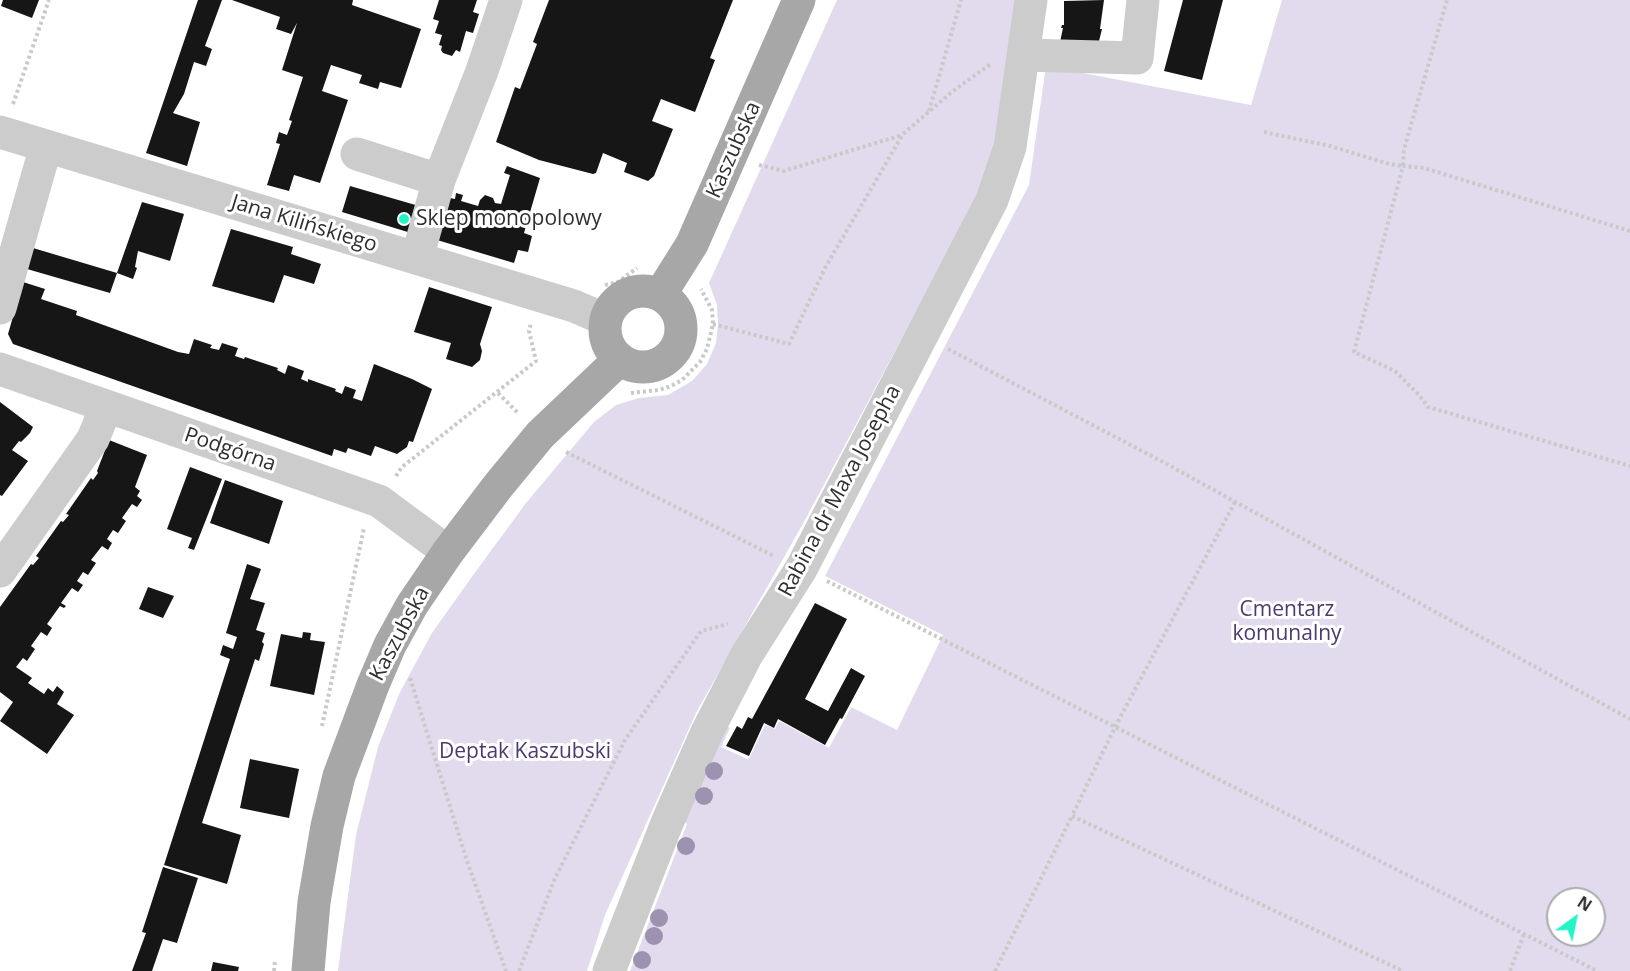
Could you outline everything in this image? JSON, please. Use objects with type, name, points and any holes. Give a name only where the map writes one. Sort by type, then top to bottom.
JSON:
[{"type":"main road","name":"Kaszubska","points":[[660,295],[692,244],[800,0]]},
{"type":"main road","points":[[643,291],[660,295],[673,304],[680,318],[682,334],[676,350],[665,361],[650,367],[634,366],[620,359],[610,348],[605,335],[606,320],[614,305],[627,295],[643,291]]},
{"type":"main road","name":"Kaszubska","points":[[308,971],[314,902],[327,826],[339,776],[390,645],[412,605],[448,552],[540,435],[620,359]]},
{"type":"street","points":[[417,258],[439,180],[482,71],[506,0]]},
{"type":"street","name":"Rabina dr Maxa Josepha","points":[[609,971],[663,834],[707,732],[746,656],[801,569],[992,200],[1010,147],[1025,55],[1031,0]]},
{"type":"street","points":[[1025,55],[1137,58],[1143,0]]},
{"type":"street","name":"Jana Kilińskiego","points":[[1,132],[574,306],[606,320]]},
{"type":"street","points":[[0,308],[46,146]]},
{"type":"street","points":[[357,154],[439,180]]},
{"type":"street","name":"Podgórna","points":[[0,369],[379,501],[448,552]]},
{"type":"street","points":[[0,571],[93,439],[106,407]]},
{"type":"path","points":[[1,132],[49,0]]},
{"type":"path","points":[[929,111],[961,0]]},
{"type":"path","points":[[1447,0],[1404,149],[1402,166],[1354,352],[1395,371],[1428,407],[1630,466]]},
{"type":"path","points":[[713,324],[789,345],[825,268],[903,134],[953,91],[997,60],[1025,55]]},
{"type":"path","points":[[1264,132],[1330,146],[1389,164],[1424,168],[1630,231]]},
{"type":"path","points":[[761,154],[756,165],[784,171],[903,134]]},
{"type":"path","points":[[601,286],[618,282],[635,271],[642,263]]},
{"type":"path","points":[[623,395],[638,391],[659,390],[682,380],[700,362],[707,349],[713,324],[712,310],[699,280]]},
{"type":"path","points":[[947,348],[1235,501],[1630,719]]},
{"type":"path","points":[[562,450],[1597,971]]},
{"type":"path","points":[[995,971],[1115,727],[1235,501]]},
{"type":"path","points":[[519,971],[555,878],[625,740],[701,631],[731,624]]},
{"type":"path","points":[[409,675],[468,864],[506,971]]},
{"type":"path","points":[[1072,816],[1403,971]]},
{"type":"path","points":[[1509,971],[1524,934]]},
{"type":"green space","name":"Deptak Kaszubski","points":[[837,0],[1022,0],[991,158],[975,200],[910,323],[805,520],[697,711],[605,915],[587,971],[338,971],[356,835],[378,747],[400,692],[432,633],[471,578],[526,503],[594,422],[616,405],[639,398],[668,395],[692,381],[707,364],[716,343],[718,324],[717,305],[709,283]]},
{"type":"green space","name":"Cmentarz komunalny","points":[[1282,0],[1630,0],[1630,971],[630,971],[687,824],[678,817],[719,722],[730,728],[721,747],[747,759],[765,725],[775,729],[779,721],[829,748],[851,707],[897,730],[943,635],[825,576],[1029,185],[1046,66],[1251,105]]},
{"type":"building","points":[[3,0],[39,0],[32,18],[1,6]]},
{"type":"building","points":[[198,0],[222,0],[205,46],[212,49],[206,66],[194,62],[184,94],[173,113],[200,122],[187,166],[146,153]]},
{"type":"building","points":[[232,0],[353,0],[352,5],[421,29],[401,88],[380,82],[378,89],[359,83],[362,75],[331,65],[322,91],[348,100],[320,183],[294,175],[289,191],[267,185],[280,144],[276,143],[279,132],[287,135],[292,121],[289,120],[303,77],[282,70],[297,23],[291,34],[276,29],[280,17]]},
{"type":"building","points":[[439,0],[477,0],[473,12],[479,14],[473,33],[466,31],[460,52],[456,50],[452,56],[443,53],[442,46],[439,45],[442,35],[435,33],[439,21],[433,19]]},
{"type":"building","points":[[549,0],[733,0],[710,58],[715,60],[695,112],[661,99],[652,121],[673,129],[654,176],[648,181],[624,172],[627,163],[603,153],[596,173],[593,174],[539,160],[496,142],[515,87],[520,89],[537,44],[533,42]]},
{"type":"building","points":[[1104,0],[1099,41],[1060,42],[1063,28],[1061,28],[1064,25],[1064,1]]},
{"type":"building","points":[[1183,0],[1223,0],[1202,80],[1164,71]]},
{"type":"building","points":[[507,166],[540,178],[524,233],[532,236],[528,252],[518,250],[514,263],[437,240],[450,198],[455,199],[456,193],[463,195],[461,201],[478,206],[485,195],[493,198],[495,203],[501,204],[510,175],[504,173]]},
{"type":"building","points":[[350,186],[419,206],[411,233],[342,212]]},
{"type":"building","points":[[142,202],[184,214],[170,261],[138,251],[135,267],[137,268],[133,279],[117,273]]},
{"type":"building","points":[[231,229],[293,247],[291,254],[321,264],[314,284],[284,275],[274,303],[212,286]]},
{"type":"building","points":[[33,248],[117,273],[110,293],[27,269]]},
{"type":"building","points":[[23,282],[45,289],[41,299],[77,311],[76,315],[178,352],[189,354],[194,339],[219,350],[222,343],[238,348],[235,356],[278,368],[277,370],[285,374],[288,365],[304,371],[301,379],[308,382],[308,379],[336,389],[335,391],[342,394],[345,386],[356,390],[353,398],[362,401],[374,364],[432,389],[413,442],[409,441],[407,447],[397,454],[375,446],[371,456],[348,448],[346,453],[334,449],[332,456],[13,344],[8,334]]},
{"type":"building","points":[[429,287],[492,307],[480,344],[482,351],[480,360],[472,367],[446,359],[451,343],[414,332]]},
{"type":"building","points":[[0,402],[33,427],[30,433],[12,450],[28,461],[2,496],[0,495]]},
{"type":"building","points":[[109,440],[147,455],[135,487],[140,491],[137,496],[142,500],[137,507],[132,504],[122,518],[126,521],[118,533],[113,530],[107,539],[112,543],[108,550],[102,546],[91,560],[96,563],[88,575],[83,572],[77,581],[83,585],[78,592],[72,588],[61,603],[66,606],[64,608],[60,606],[47,624],[52,628],[47,636],[41,632],[31,646],[35,649],[27,661],[23,658],[16,667],[32,678],[28,683],[44,694],[48,688],[53,692],[57,686],[64,692],[57,704],[74,715],[47,754],[0,721],[13,702],[0,692],[0,607],[31,564],[33,565],[39,558],[36,556],[61,521],[63,522],[69,515],[66,514],[91,478],[93,480],[98,473]]},
{"type":"building","points":[[190,467],[222,479],[194,550],[188,548],[192,538],[167,529]]},
{"type":"building","points":[[225,480],[283,501],[269,544],[210,523]]},
{"type":"building","points":[[247,564],[261,569],[250,599],[265,603],[256,630],[265,633],[262,642],[264,644],[259,661],[255,659],[202,823],[241,835],[227,884],[164,865],[230,659],[220,655],[223,645],[233,649],[237,637],[226,633]]},
{"type":"building","points":[[148,587],[174,596],[163,618],[139,609]]},
{"type":"building","points":[[815,603],[847,619],[805,699],[828,711],[851,668],[865,676],[842,719],[840,718],[825,745],[778,719],[774,728],[764,723],[749,756],[726,746],[737,726],[742,729],[748,717],[752,719]]},
{"type":"building","points":[[303,632],[311,633],[310,640],[325,642],[314,695],[270,686],[281,634],[302,638]]},
{"type":"building","points":[[250,759],[299,769],[289,818],[240,808]]},
{"type":"building","points":[[163,867],[198,878],[177,943],[163,939],[152,971],[132,971],[146,933],[142,932]]},
{"type":"building","points":[[213,962],[239,967],[238,971],[211,971]]},
{"type":"place","name":"Sklep monopolowy","points":[[404,219]]}]
